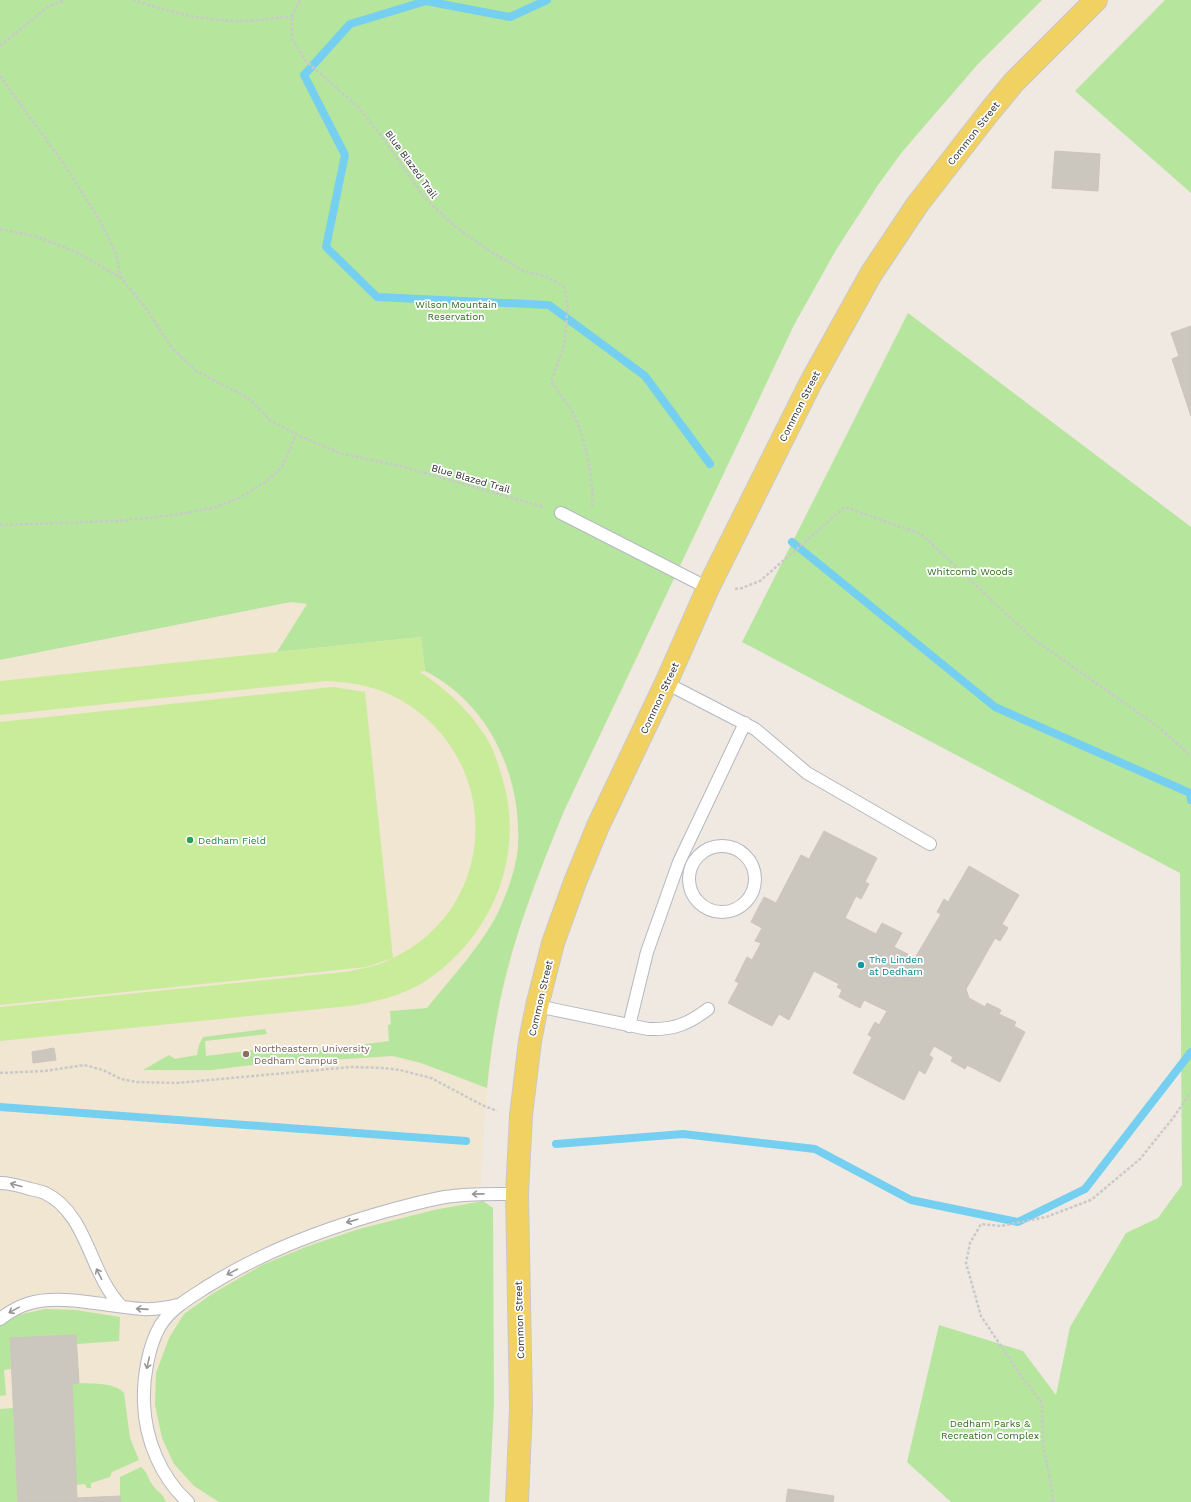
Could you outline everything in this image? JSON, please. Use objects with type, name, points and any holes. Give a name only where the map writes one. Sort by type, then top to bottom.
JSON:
[{"type":"main road","name":"Common Street","points":[[517,1502],[521,1400],[517,1194],[521,1115],[530,1041],[537,1006],[553,943],[575,882],[598,826],[666,683],[708,588],[833,340],[879,262],[917,205],[1009,88],[1096,0]]},
{"type":"lane","points":[[561,513],[708,588]]},
{"type":"lane","points":[[666,683],[760,733],[806,773],[930,844]]},
{"type":"lane","points":[[629,1026],[647,952],[678,865],[745,724]]},
{"type":"lane","points":[[724,846],[735,849],[744,854],[751,863],[754,874],[754,885],[751,895],[744,903],[735,909],[725,912],[714,911],[705,907],[696,900],[691,891],[689,880],[690,870],[695,860],[703,852],[713,847],[724,846]]},
{"type":"lane","points":[[678,865],[690,870]]},
{"type":"lane","points":[[537,1006],[629,1026],[662,1030],[677,1027],[694,1019],[708,1009]]},
{"type":"lane","points":[[0,1183],[10,1183],[44,1193],[56,1200],[67,1210],[75,1220],[106,1287],[112,1297],[121,1306]]},
{"type":"lane","points":[[188,1502],[179,1494],[159,1463],[147,1428],[144,1409],[145,1374],[154,1340],[160,1326],[180,1304],[224,1276],[272,1251],[335,1226],[421,1202],[446,1197],[469,1194],[517,1194]]},
{"type":"lane","points":[[0,1319],[13,1310],[26,1304],[39,1301],[54,1300],[142,1309],[156,1309],[180,1304]]},
{"type":"path","points":[[0,46],[46,8],[65,0]]},
{"type":"path","points":[[133,0],[166,10],[210,19],[264,20],[292,16]]},
{"type":"path","name":"Blue Blazed Trail","points":[[300,0],[292,16],[292,38],[305,60],[359,108],[380,134],[424,197],[452,224],[483,247],[524,271],[547,278],[564,287],[568,305],[564,346],[551,381],[573,414],[586,451],[593,494],[592,508],[587,526]]},
{"type":"path","points":[[0,76],[66,167],[99,219],[116,253],[121,278]]},
{"type":"path","name":"Blue Blazed Trail","points":[[0,230],[35,236],[76,252],[121,278],[146,308],[171,347],[196,372],[248,398],[271,421],[296,434],[339,453],[400,466],[538,505],[561,513]]},
{"type":"path","points":[[0,525],[116,521],[176,515],[216,507],[239,498],[267,481],[282,467],[296,434]]},
{"type":"path","points":[[708,588],[724,590],[742,588],[760,581],[845,507],[921,534],[1032,638],[1160,728],[1191,756]]},
{"type":"path","points":[[0,1073],[45,1071],[84,1065],[103,1070],[121,1079],[137,1082],[177,1083],[351,1067],[384,1068],[400,1070],[431,1078],[482,1105],[495,1110],[521,1115]]},
{"type":"path","points":[[1053,1502],[1043,1447],[1042,1403],[1021,1376],[981,1316],[966,1263],[970,1243],[981,1224],[1001,1226],[1046,1217],[1091,1200],[1140,1159],[1173,1118],[1191,1092]]},
{"type":"shaded area","name":"Northeastern University Dedham Campus","points":[[291,602],[643,646],[564,811],[518,932],[501,998],[494,1035],[485,1111],[480,1193],[481,1502],[0,1502],[0,660]]},
{"type":"green space","name":"Wilson Mountain Reservation","points":[[0,0],[1042,0],[978,64],[902,152],[878,185],[836,250],[794,325],[564,811],[552,840],[513,949],[495,1028],[487,1088],[421,1063],[393,1056],[251,1065],[212,1070],[143,1070],[169,1055],[175,1059],[197,1055],[199,1045],[203,1037],[265,1029],[267,1034],[205,1041],[206,1056],[269,1048],[313,1051],[389,1041],[388,1025],[391,1024],[390,1011],[427,1008],[477,946],[494,919],[501,906],[514,870],[518,848],[518,821],[514,795],[507,769],[497,745],[484,723],[468,702],[448,685],[425,671],[421,637],[277,652],[307,604],[291,602],[0,660]]},
{"type":"green space","points":[[1165,0],[1191,0],[1191,193],[1075,91]]},
{"type":"green space","name":"Whitcomb Woods","points":[[908,313],[1191,527],[1191,1502],[951,1502],[907,1462],[939,1325],[1023,1351],[1056,1395],[1070,1327],[1126,1233],[1158,1218],[1182,1185],[1180,873],[742,642]]},
{"type":"green space","points":[[421,637],[425,671],[420,672],[456,701],[472,718],[486,737],[498,764],[508,804],[510,834],[506,863],[498,891],[486,917],[469,942],[448,963],[424,982],[406,991],[388,998],[349,1006],[0,1041],[0,1007],[345,972],[367,968],[389,960],[427,936],[454,904],[470,868],[476,828],[470,789],[454,752],[428,720],[391,695],[367,686],[326,681],[0,715],[0,681]]},
{"type":"green space","name":"Dedham Field","points":[[333,687],[365,692],[393,958],[366,967],[0,1005],[0,722]]},
{"type":"green space","points":[[483,1201],[493,1208],[494,1403],[489,1502],[219,1502],[194,1486],[174,1464],[162,1438],[155,1405],[156,1373],[169,1338],[184,1314],[212,1294],[262,1265],[308,1246],[359,1229],[434,1210]]},
{"type":"green space","points":[[45,1309],[76,1310],[120,1317],[119,1341],[77,1344],[76,1335],[10,1338],[11,1369],[4,1370],[6,1395],[0,1396],[0,1325],[17,1315]]},
{"type":"green space","points":[[72,1384],[109,1385],[120,1389],[124,1393],[130,1438],[139,1460],[112,1472],[110,1477],[91,1483],[91,1488],[87,1488],[85,1484],[76,1485]]},
{"type":"green space","points":[[13,1408],[18,1502],[0,1502],[0,1409]]},
{"type":"green space","points":[[141,1467],[166,1502],[120,1502],[120,1477]]},
{"type":"building","points":[[1055,151],[1100,154],[1098,191],[1052,188]]},
{"type":"building","points":[[1191,326],[1191,416],[1172,359],[1179,356],[1171,333]]},
{"type":"building","name":"The Linden at Dedham","points":[[824,831],[877,858],[865,882],[869,884],[861,899],[856,896],[845,918],[876,934],[882,923],[902,933],[894,947],[915,958],[941,914],[937,912],[944,899],[948,902],[969,866],[1019,895],[1002,924],[1008,928],[1000,941],[995,938],[966,989],[969,998],[985,1007],[987,1003],[1001,1010],[999,1014],[1016,1022],[1014,1026],[1025,1032],[1000,1082],[967,1065],[965,1069],[951,1061],[953,1057],[934,1046],[929,1055],[933,1058],[925,1074],[919,1070],[904,1100],[853,1073],[872,1037],[868,1035],[875,1022],[879,1025],[887,1011],[864,1000],[860,1008],[839,997],[842,990],[837,987],[839,984],[814,971],[789,1020],[779,1014],[772,1026],[728,1003],[739,983],[735,981],[747,957],[752,960],[761,943],[755,941],[762,928],[751,922],[764,897],[776,903],[801,855],[809,859]]},
{"type":"building","points":[[54,1048],[56,1060],[33,1063],[32,1052]]},
{"type":"building","points":[[76,1335],[79,1383],[72,1384],[77,1498],[120,1496],[121,1502],[18,1502],[10,1338]]},
{"type":"building","points":[[788,1489],[834,1496],[833,1502],[786,1502]]},
{"type":"waterway","points":[[547,0],[510,17],[426,1],[350,24],[304,75],[345,155],[326,247],[377,297],[549,305],[645,376],[710,464]]},
{"type":"waterway","points":[[792,542],[995,707],[1190,793],[1191,800]]},
{"type":"waterway","points":[[556,1144],[683,1134],[815,1149],[911,1200],[1018,1222],[1085,1189],[1191,1052]]},
{"type":"waterway","points":[[0,1107],[466,1141]]},
{"type":"place","name":"Dedham Field","points":[[190,840]]},
{"type":"place","name":"The Linden at Dedham","points":[[861,965]]},
{"type":"place","name":"Northeastern University Dedham Campus","points":[[246,1054]]},
{"type":"park label","name":"Dedham Parks & Recreation Complex","points":[[990,1428]]}]
